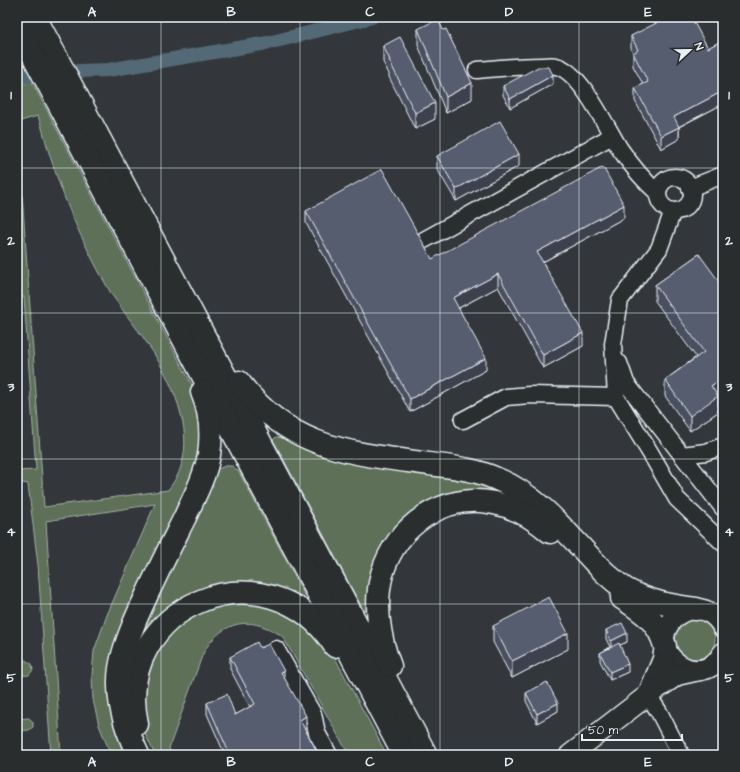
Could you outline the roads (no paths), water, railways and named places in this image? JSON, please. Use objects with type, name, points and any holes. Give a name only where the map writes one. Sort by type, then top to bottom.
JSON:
[{"type":"highway","points":[[35,17],[426,755]]},
{"type":"highway","points":[[17,25],[404,755]]},
{"type":"highway","points":[[146,225],[182,281],[236,377],[251,397],[278,422],[299,435],[333,448],[369,455],[461,468],[486,474],[498,479],[520,491],[541,507],[605,572],[629,591],[656,602],[708,612]]},
{"type":"highway","points":[[138,755],[122,708],[118,685],[121,664],[128,638],[139,612],[200,485],[207,464],[210,443],[209,420],[204,398],[200,386],[174,337],[168,310]]},
{"type":"highway","points":[[433,755],[387,660],[381,633],[378,598],[382,575],[390,554],[402,535],[414,524],[439,509],[460,502],[493,502],[515,509],[535,520],[562,542],[612,590],[646,614],[658,629],[666,646]]},
{"type":"highway","points":[[148,755],[138,728],[134,701],[138,672],[148,647],[166,624],[188,607],[212,596],[243,592],[266,594],[287,602],[306,614],[323,629],[339,651],[385,738],[392,749],[399,755]]},
{"type":"main road","points":[[648,695],[664,659],[666,631],[671,622],[682,612],[708,612],[715,616],[723,627]]},
{"type":"main road","points":[[666,646],[669,656],[676,663],[685,668],[715,661]]},
{"type":"main road","points":[[570,755],[648,695],[677,675],[715,661]]},
{"type":"street","points":[[477,70],[526,66],[556,66],[568,71],[598,111],[620,149],[643,180],[658,193]]},
{"type":"street","points":[[424,240],[612,136]]},
{"type":"street","points":[[690,188],[723,175]]},
{"type":"street","points":[[672,177],[683,179],[690,188],[691,199],[684,208],[673,211],[664,207],[660,203],[658,193],[662,183],[666,179],[672,177]]},
{"type":"street","points":[[673,211],[659,249],[620,300],[613,344],[616,397],[677,499],[723,543]]},
{"type":"street","points":[[613,344],[626,383],[723,508]]},
{"type":"street","points":[[463,420],[506,397],[530,395],[616,397]]},
{"type":"street","points":[[682,456],[706,452],[723,446]]},
{"type":"street","points":[[276,649],[312,714],[318,735],[329,755]]},
{"type":"street","points":[[648,695],[659,712],[681,755]]},
{"type":"waterway","points":[[17,77],[108,70],[268,43],[372,17]]}]
